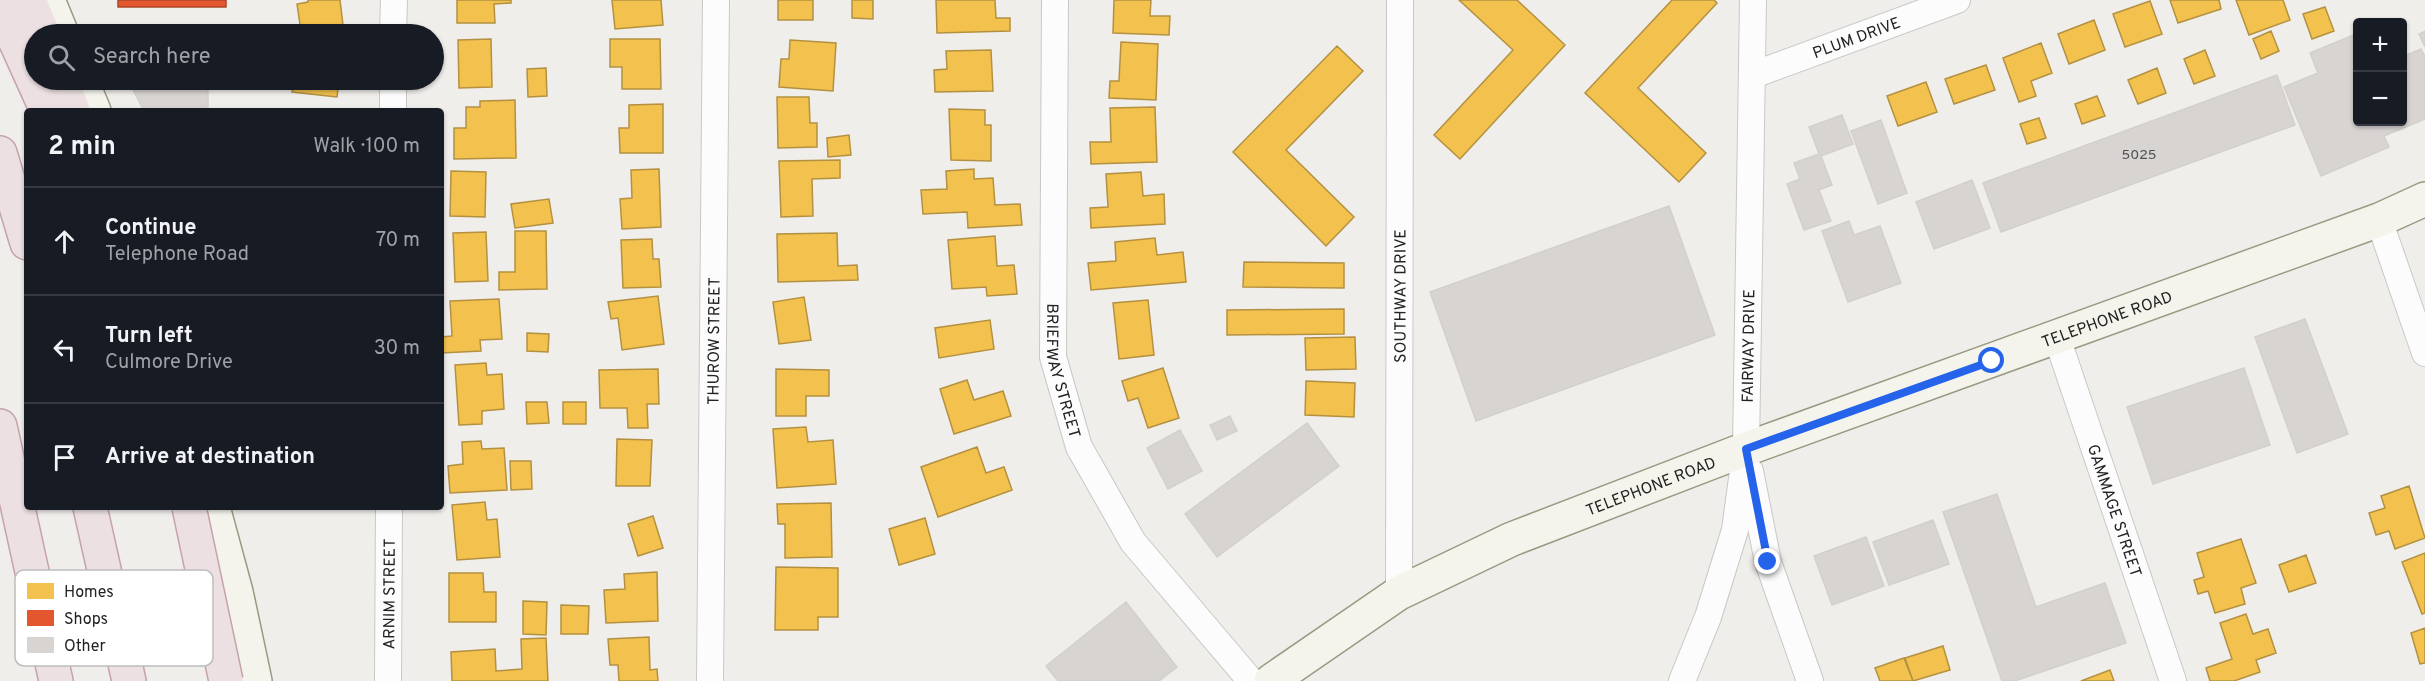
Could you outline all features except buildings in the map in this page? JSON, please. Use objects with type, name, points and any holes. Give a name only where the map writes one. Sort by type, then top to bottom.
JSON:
[{"type":"highway","points":[[29,0],[39,24]]},
{"type":"highway","points":[[0,7],[24,60]]},
{"type":"highway","points":[[38,90],[46,108]]},
{"type":"highway","points":[[66,90],[72,108]]},
{"type":"highway","points":[[0,153],[24,233]]},
{"type":"highway","points":[[0,426],[31,570]]},
{"type":"highway","points":[[91,510],[104,570]]},
{"type":"highway","points":[[190,510],[202,570]]},
{"type":"highway","points":[[213,620],[226,681]]},
{"type":"highway","points":[[53,666],[56,681]]},
{"type":"highway","points":[[126,666],[129,681]]},
{"type":"main road","points":[[48,0],[59,24]]},
{"type":"main road","points":[[85,90],[93,108]]},
{"type":"main road","name":"TELEPHONE ROAD","points":[[1271,681],[1399,593],[1512,539],[1746,449],[2379,220],[2425,199]]},
{"type":"main road","points":[[214,510],[255,681]]},
{"type":"main road","points":[[204,681],[212,680],[248,649]]},
{"type":"main road","points":[[248,649],[277,681]]},
{"type":"street","points":[[393,24],[394,0]]},
{"type":"street","name":"THUROW STREET","points":[[710,681],[716,0]]},
{"type":"street","name":"BRIEFWAY STREET","points":[[1055,0],[1053,357],[1079,447],[1133,542],[1251,681]]},
{"type":"street","name":"SOUTHWAY DRIVE","points":[[1399,593],[1400,0]]},
{"type":"street","name":"FAIRWAY DRIVE","points":[[1682,681],[1708,617],[1735,530],[1746,449],[1753,0]]},
{"type":"street","name":"PLUM DRIVE","points":[[1753,75],[1957,0]]},
{"type":"street","points":[[393,90],[393,108]]},
{"type":"street","points":[[2379,220],[2425,353]]},
{"type":"street","name":"GAMMAGE STREET","points":[[2057,338],[2173,681]]},
{"type":"street","points":[[1746,449],[1768,562],[1810,681]]},
{"type":"street","name":"ARNIM STREET","points":[[388,681],[390,510]]},
{"type":"route","points":[[1768,562],[1746,449],[1992,361]]}]
